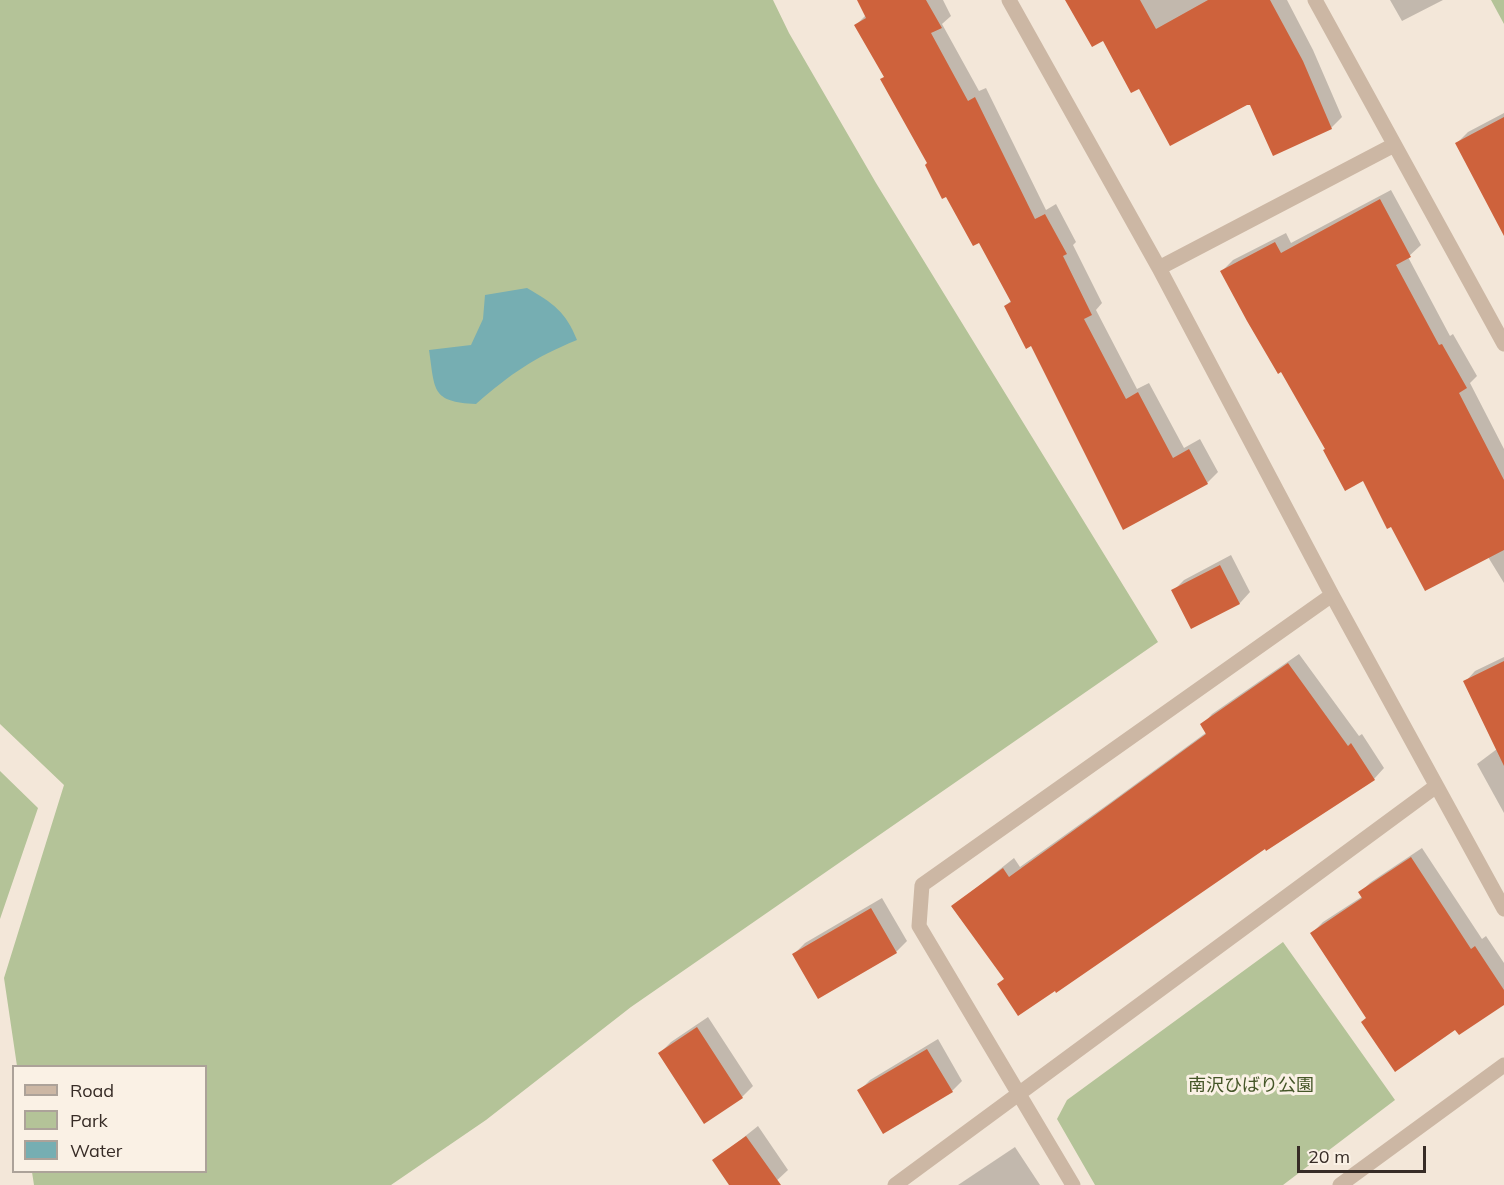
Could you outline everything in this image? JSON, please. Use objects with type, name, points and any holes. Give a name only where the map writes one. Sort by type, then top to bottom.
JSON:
[{"type":"street","points":[[1009,0],[1159,267],[1435,788],[1504,909]]},
{"type":"street","points":[[1315,0],[1504,344]]},
{"type":"street","points":[[1159,267],[1394,145]]},
{"type":"street","points":[[1073,1185],[919,926],[922,885],[1332,596]]},
{"type":"street","points":[[895,1185],[1435,788]]},
{"type":"street","points":[[1340,1185],[1504,1065]]},
{"type":"green space","points":[[0,0],[773,0],[789,33],[876,183],[1158,642],[631,1007],[486,1120],[391,1185],[34,1185],[32,1173],[207,1173],[207,1065],[17,1065],[4,978],[64,785],[0,724]]},
{"type":"green space","points":[[1491,0],[1504,0],[1504,24]]},
{"type":"green space","points":[[0,771],[38,808],[0,919]]},
{"type":"green space","name":"南沢ひばり公園","points":[[1283,942],[1395,1100],[1283,1185],[1095,1185],[1057,1119],[1067,1100]]},
{"type":"water","points":[[527,288],[558,309],[573,330],[577,340],[524,367],[476,404],[461,403],[443,397],[435,384],[429,350],[471,345],[483,319],[485,295]]},
{"type":"building","points":[[857,0],[926,0],[942,28],[931,33],[968,101],[975,97],[1035,219],[1045,214],[1067,254],[1063,256],[1092,315],[1084,319],[1126,399],[1138,392],[1173,458],[1189,449],[1208,484],[1123,530],[1031,346],[1026,349],[1004,306],[1011,302],[979,243],[973,246],[946,197],[942,199],[925,165],[927,163],[880,79],[884,77],[854,25],[866,18]]},
{"type":"building","points":[[1065,0],[1140,0],[1156,29],[1208,0],[1270,0],[1303,61],[1332,129],[1273,156],[1250,105],[1247,105],[1170,146],[1139,89],[1131,93],[1103,41],[1092,47]]},
{"type":"building","points":[[1504,117],[1504,236],[1455,143]]},
{"type":"building","points":[[1380,199],[1411,257],[1396,265],[1439,345],[1442,344],[1467,388],[1459,393],[1504,480],[1504,550],[1425,591],[1391,527],[1387,529],[1363,481],[1345,491],[1323,450],[1325,449],[1281,372],[1278,374],[1220,271],[1275,242],[1281,253]]},
{"type":"building","points":[[1220,565],[1240,604],[1191,629],[1171,590]]},
{"type":"building","points":[[1504,661],[1504,766],[1463,681]]},
{"type":"building","points":[[1288,663],[1348,746],[1351,743],[1375,780],[1266,851],[1265,849],[1056,993],[1055,991],[1018,1016],[997,984],[1004,979],[951,906],[1003,868],[1009,877],[1095,815],[1206,734],[1200,724]]},
{"type":"building","points":[[1411,857],[1471,949],[1475,946],[1504,990],[1504,1005],[1459,1035],[1455,1030],[1395,1072],[1361,1022],[1366,1018],[1310,933],[1362,898],[1358,892]]},
{"type":"building","points":[[871,908],[897,953],[818,999],[792,954]]},
{"type":"building","points":[[697,1027],[743,1098],[704,1124],[658,1053]]},
{"type":"building","points":[[927,1049],[953,1092],[883,1134],[857,1090]]},
{"type":"building","points":[[746,1136],[781,1185],[729,1185],[712,1160]]}]
